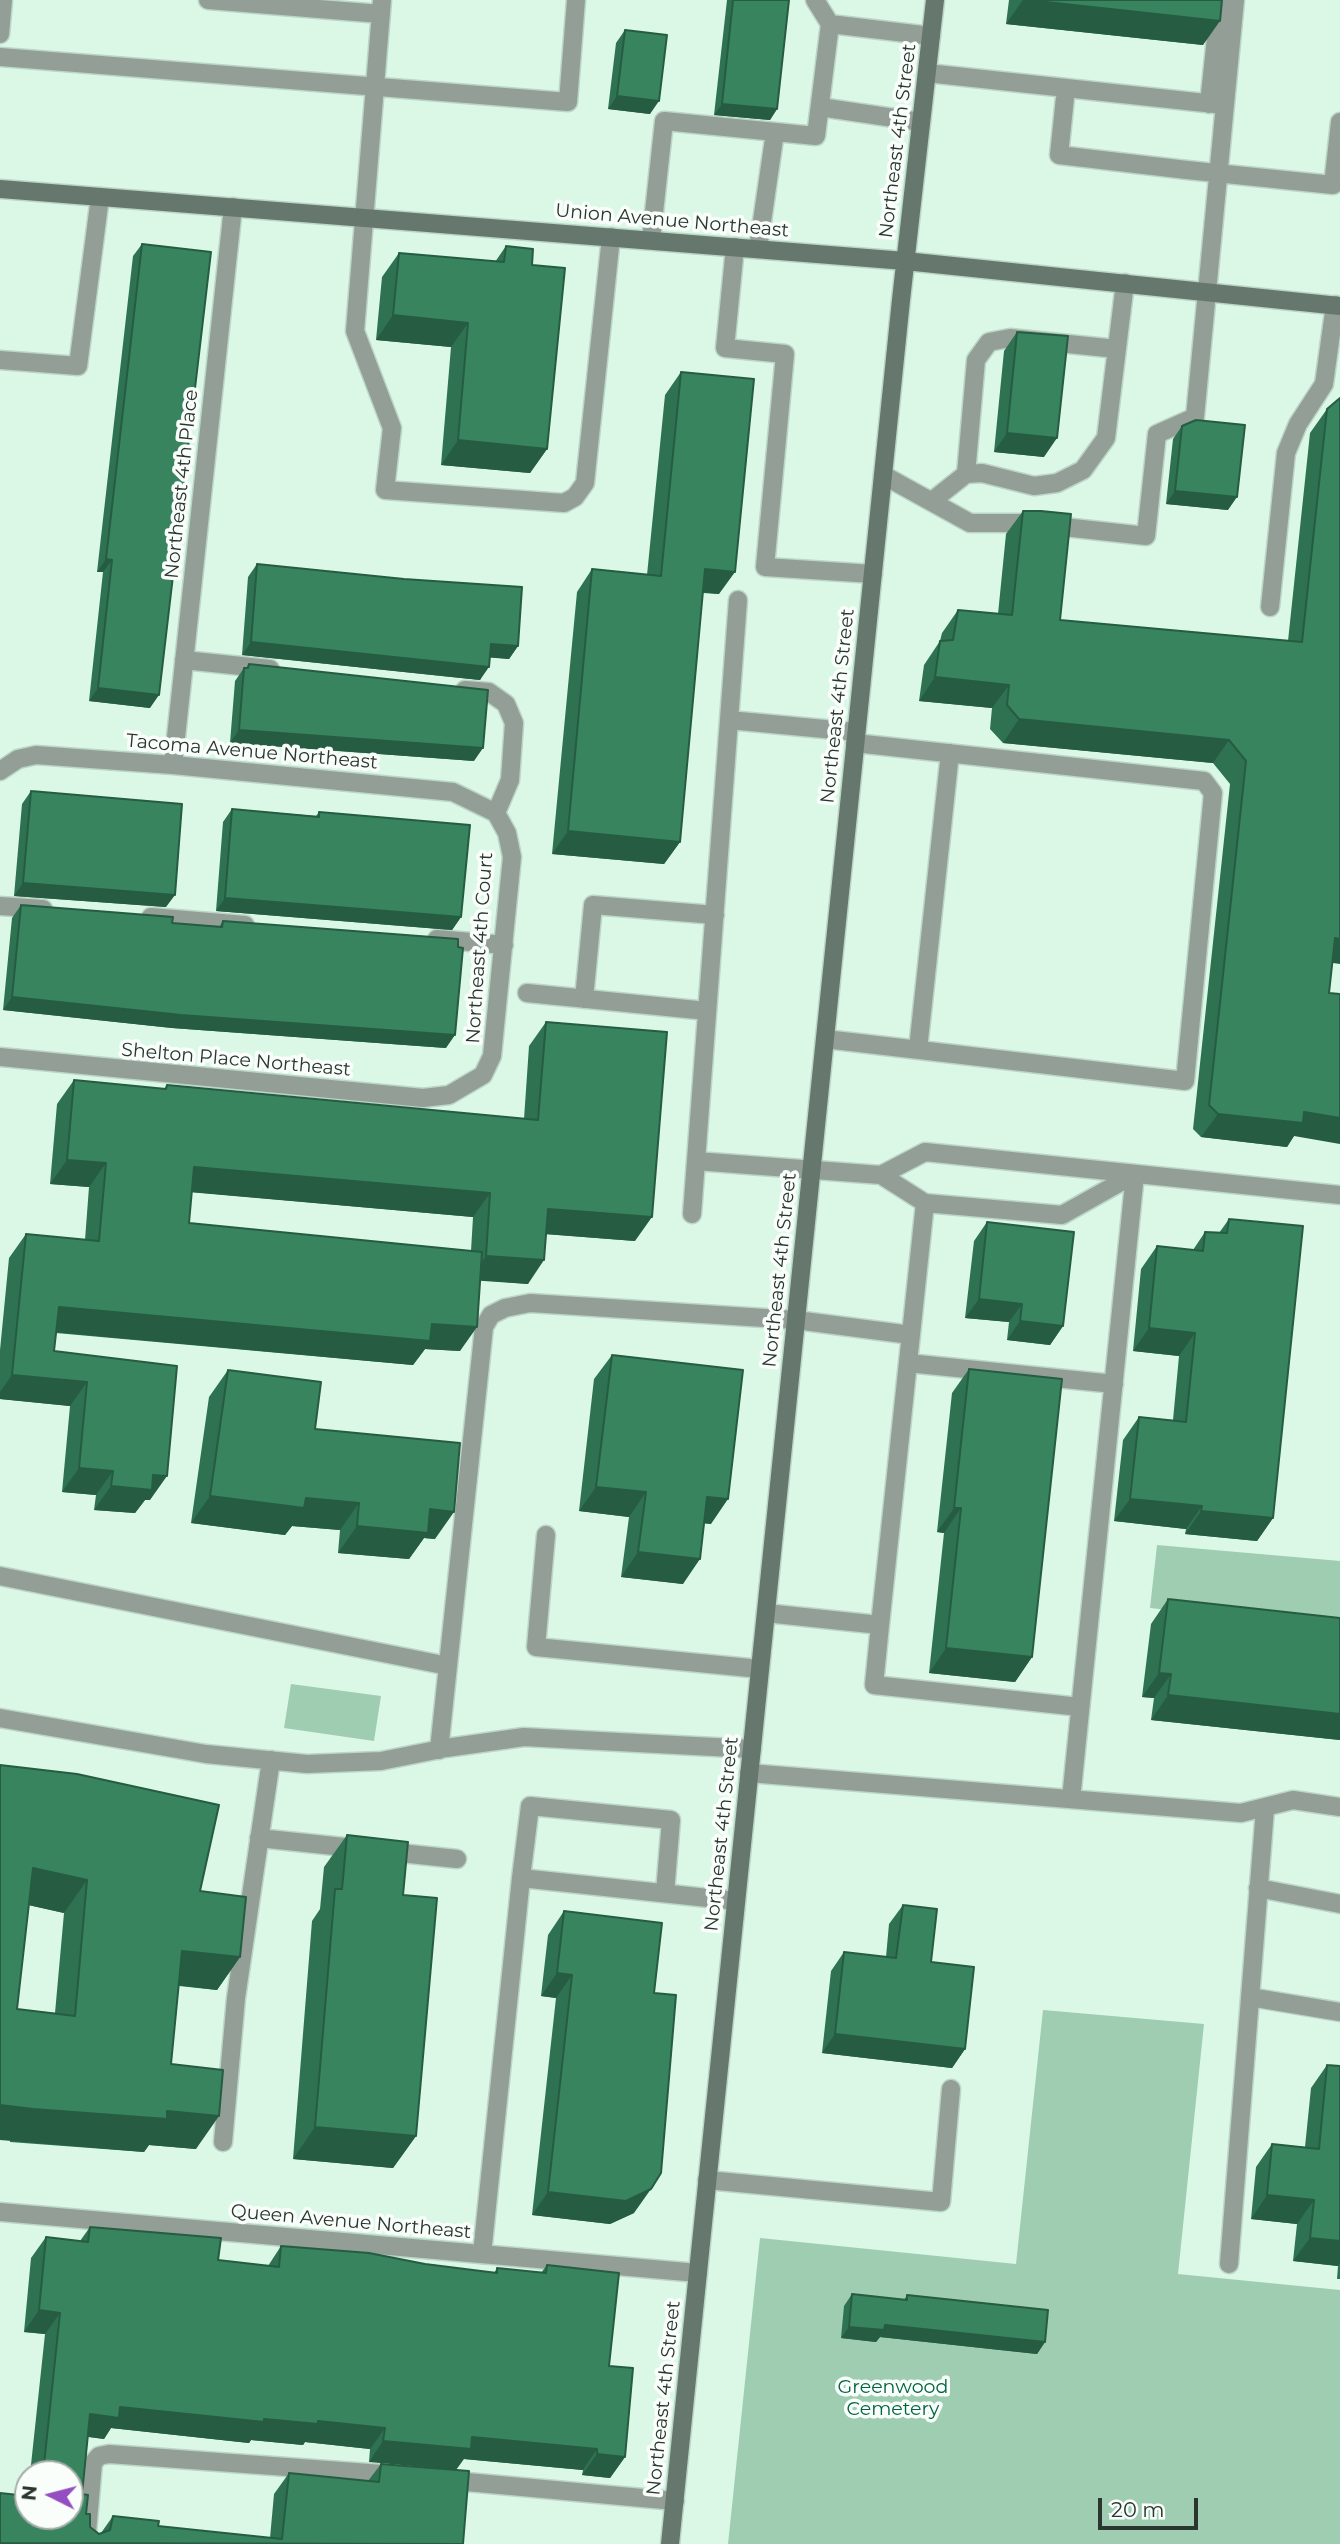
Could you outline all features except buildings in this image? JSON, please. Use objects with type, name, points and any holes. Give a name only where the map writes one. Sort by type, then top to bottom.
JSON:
[{"type":"main road","name":"Northeast 4th Street","points":[[670,2544],[905,261],[935,0]]},
{"type":"main road","name":"Union Avenue Northeast","points":[[0,189],[905,261],[1338,306]]},
{"type":"street","points":[[0,34],[3,0]]},
{"type":"street","points":[[208,0],[381,7],[355,331],[392,428],[385,490],[564,503],[575,497],[585,483],[611,237]]},
{"type":"street","points":[[0,57],[568,102],[576,0]]},
{"type":"street","points":[[651,240],[664,121],[816,136],[830,24],[815,0]]},
{"type":"street","points":[[883,475],[970,523],[1027,523],[1146,537],[1157,434],[1195,417],[1217,174],[1220,0]]},
{"type":"street","points":[[1217,105],[1236,0]]},
{"type":"street","points":[[830,24],[931,36]]},
{"type":"street","points":[[927,73],[1217,105]]},
{"type":"street","points":[[1066,88],[1059,155],[1217,174],[1333,184],[1340,121]]},
{"type":"street","points":[[820,107],[921,122]]},
{"type":"street","points":[[758,249],[775,132]]},
{"type":"street","points":[[0,360],[78,366],[100,197]]},
{"type":"street","name":"Northeast 4th Place","points":[[173,765],[233,207]]},
{"type":"street","points":[[735,247],[725,348],[785,354],[765,567],[873,574]]},
{"type":"street","points":[[932,501],[966,474],[982,473],[1034,486],[1057,483],[1083,470],[1106,438],[1125,283]]},
{"type":"street","points":[[1270,607],[1286,453],[1298,424],[1324,384],[1338,306]]},
{"type":"street","points":[[966,474],[976,360],[989,342],[1010,338],[1117,349]]},
{"type":"street","points":[[692,1214],[738,600]]},
{"type":"street","points":[[184,660],[295,672]]},
{"type":"street","points":[[447,688],[489,692],[506,704],[514,723],[510,780],[496,813]]},
{"type":"street","points":[[729,720],[950,753],[1204,780],[1213,793],[1185,1081],[825,1039]]},
{"type":"street","points":[[918,1049],[950,753]]},
{"type":"street","name":"Tacoma Avenue Northeast","points":[[1,770],[18,759],[36,755],[173,765],[453,792],[496,813]]},
{"type":"street","name":"Northeast 4th Court","points":[[467,1086],[483,1075],[492,1056],[504,944],[512,858],[507,833],[496,813]]},
{"type":"street","points":[[584,999],[593,905],[715,915]]},
{"type":"street","points":[[0,906],[54,910]]},
{"type":"street","points":[[136,916],[259,926]]},
{"type":"street","points":[[422,938],[504,944]]},
{"type":"street","points":[[527,993],[707,1011]]},
{"type":"street","name":"Shelton Place Northeast","points":[[0,1057],[424,1098],[449,1095],[467,1086]]},
{"type":"street","points":[[881,1175],[925,1152],[1340,1195]]},
{"type":"street","points":[[696,1161],[881,1175],[925,1203],[1062,1214],[1135,1174]]},
{"type":"street","points":[[1071,1799],[1135,1174]]},
{"type":"street","points":[[925,1203],[874,1685],[1080,1707]]},
{"type":"street","points":[[439,1749],[484,1327],[491,1315],[505,1308],[530,1303],[796,1320],[911,1335]]},
{"type":"street","points":[[908,1363],[1114,1384]]},
{"type":"street","points":[[546,1535],[536,1647],[760,1669]]},
{"type":"street","points":[[0,1576],[448,1666]]},
{"type":"street","points":[[766,1613],[880,1625]]},
{"type":"street","points":[[0,1718],[206,1754],[307,1763],[381,1761],[439,1749],[524,1737],[752,1749]]},
{"type":"street","points":[[223,2142],[236,1998],[271,1760]]},
{"type":"street","points":[[749,1773],[1241,1812],[1265,1809],[1293,1800],[1340,1807]]},
{"type":"street","points":[[482,2254],[530,1805],[671,1820],[664,1893]]},
{"type":"street","points":[[1229,2264],[1265,1809]]},
{"type":"street","points":[[259,1838],[457,1859]]},
{"type":"street","points":[[521,1878],[736,1901]]},
{"type":"street","points":[[1258,1888],[1340,1904]]},
{"type":"street","points":[[1250,1997],[1340,2012]]},
{"type":"street","points":[[707,2180],[941,2202],[951,2089]]},
{"type":"street","name":"Queen Avenue Northeast","points":[[0,2212],[698,2273]]},
{"type":"street","points":[[86,2544],[93,2463],[99,2456],[109,2454],[675,2501]]},
{"type":"green space","points":[[1157,1545],[1340,1561],[1340,1629],[1150,1608]]},
{"type":"green space","points":[[291,1684],[381,1696],[374,1741],[284,1728]]},
{"type":"green space","name":"Greenwood Cemetery","points":[[1043,2010],[1204,2024],[1178,2274],[1340,2290],[1340,2544],[728,2544],[760,2238],[1016,2264]]}]
